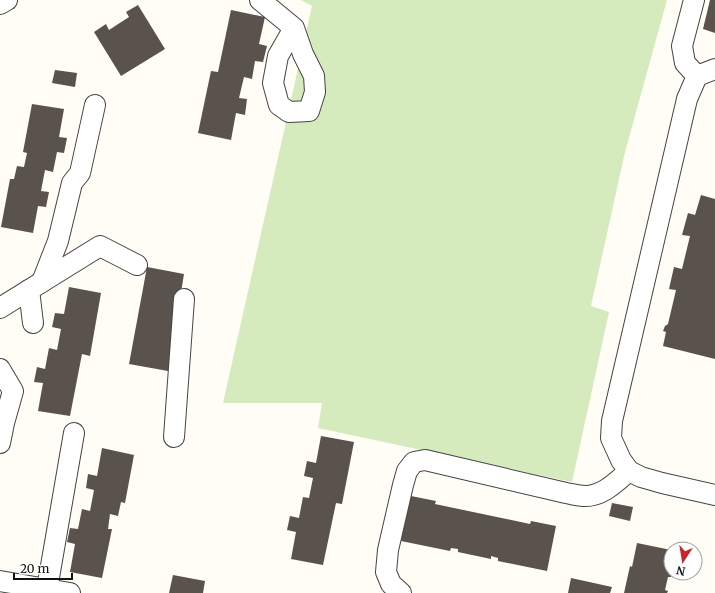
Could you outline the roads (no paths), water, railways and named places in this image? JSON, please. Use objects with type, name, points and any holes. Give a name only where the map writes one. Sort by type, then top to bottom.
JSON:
[{"type":"street","points":[[0,4],[7,0]]},
{"type":"street","points":[[260,0],[278,6],[294,28]]},
{"type":"street","points":[[697,10],[682,46],[685,63],[706,73],[687,99],[612,421],[611,438],[629,471],[648,479],[715,495]]},
{"type":"street","points":[[33,323],[35,286],[58,241],[72,183],[80,173],[95,105]]},
{"type":"street","points":[[0,308],[100,246],[137,265]]},
{"type":"street","points":[[174,437],[184,299]]},
{"type":"street","points":[[0,369],[13,392],[0,443]]},
{"type":"street","points":[[47,588],[74,433]]},
{"type":"street","points":[[401,593],[391,584],[386,572],[388,550],[403,484],[407,471],[414,462],[425,460],[584,496],[593,495],[606,490],[629,471]]},
{"type":"street","points":[[0,581],[70,593]]}]
